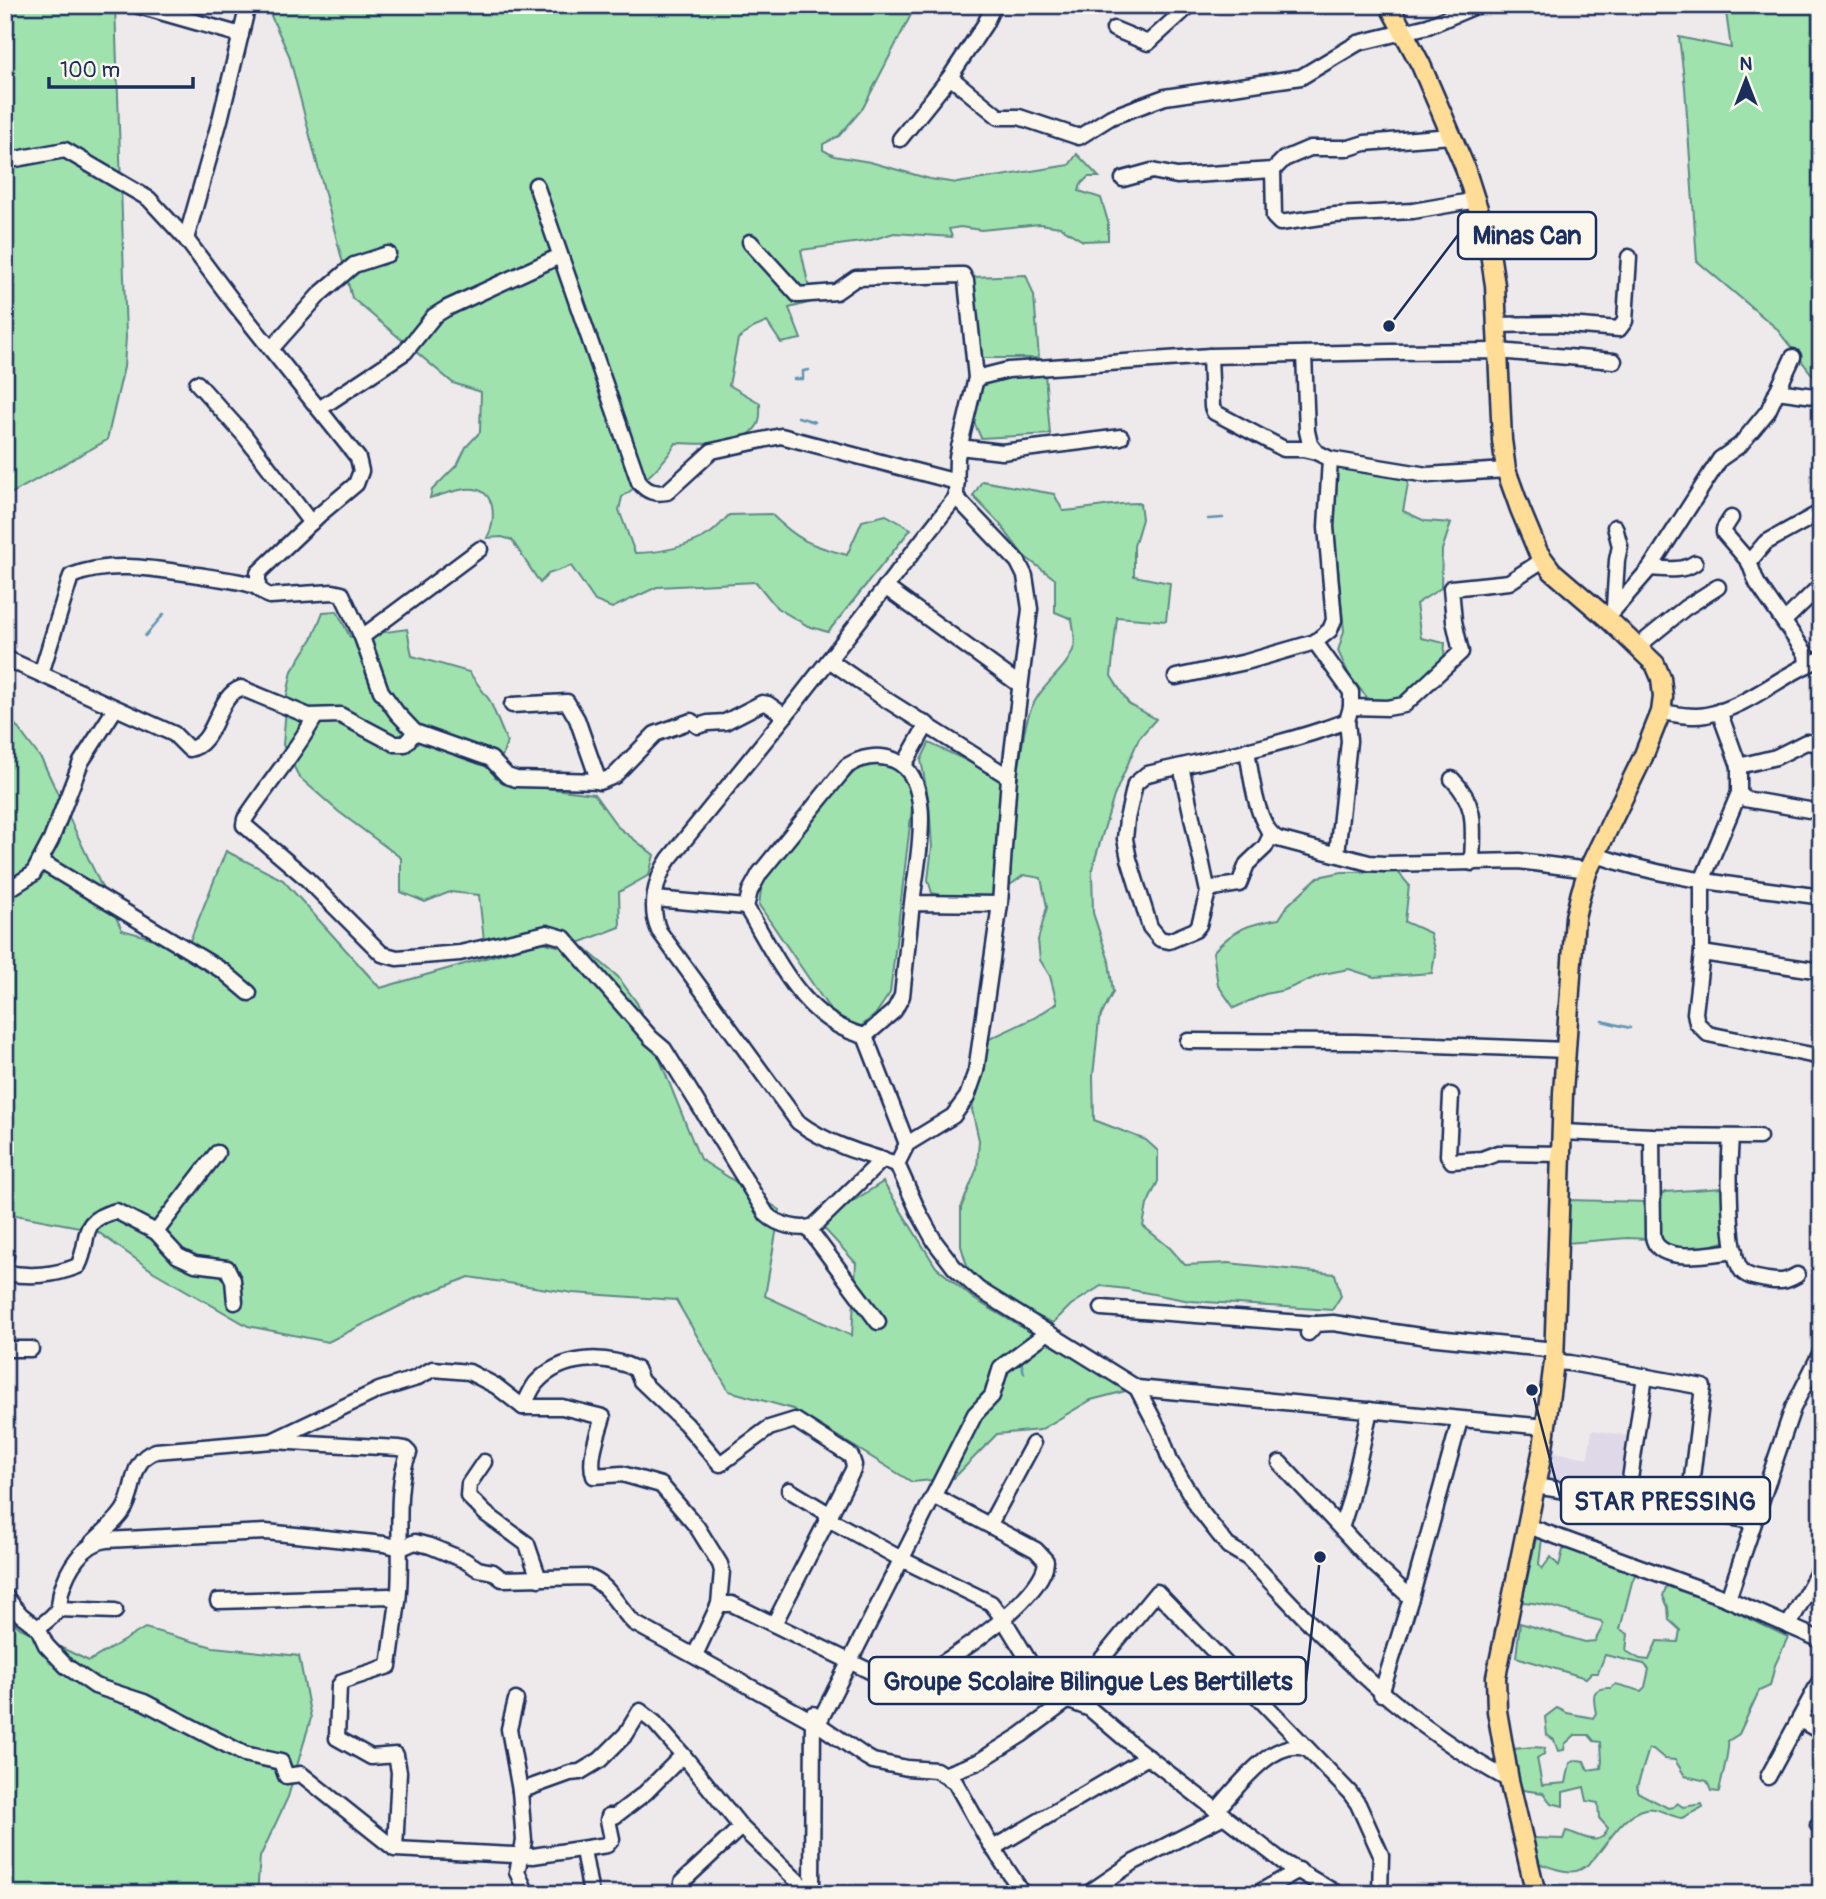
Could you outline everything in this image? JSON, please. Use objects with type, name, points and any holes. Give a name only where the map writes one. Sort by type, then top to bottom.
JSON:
[{"type":"main road","points":[[1389,5],[1426,75],[1477,200],[1488,240],[1495,285],[1500,417],[1506,470],[1520,509],[1543,560],[1552,570],[1611,613],[1637,647],[1655,664],[1661,678],[1663,696],[1661,712],[1643,757],[1592,863],[1576,917],[1566,1050],[1554,1356],[1546,1427],[1496,1686],[1497,1711],[1508,1780],[1536,1894]]},
{"type":"street","points":[[136,5],[241,35]]},
{"type":"street","points":[[186,239],[220,120],[248,5]]},
{"type":"street","points":[[900,139],[950,78],[985,24],[994,5]]},
{"type":"street","points":[[1114,29],[1148,43],[1190,5]]},
{"type":"street","points":[[950,78],[999,117],[1019,117],[1079,137],[1111,117],[1165,97],[1301,77],[1358,43],[1428,26],[1478,5]]},
{"type":"street","points":[[1123,179],[1152,171],[1177,176],[1273,170],[1284,159],[1310,148],[1349,148],[1365,143],[1451,136]]},
{"type":"street","points":[[5,162],[65,150],[149,199],[186,239],[358,458],[361,471],[356,484],[258,573],[258,582],[255,585]]},
{"type":"street","points":[[1273,170],[1274,217],[1280,223],[1335,215],[1413,211],[1477,200]]},
{"type":"street","points":[[536,185],[639,482],[651,492],[667,492],[712,451],[781,436],[956,489],[1017,562],[1025,576],[1030,609],[1009,777],[1000,904],[976,1071],[967,1097],[953,1116],[907,1144],[897,1164]]},
{"type":"street","points":[[750,242],[798,295],[836,292],[856,278],[963,275],[966,281],[976,378],[960,447],[956,489],[829,660],[669,859],[661,871],[655,900],[655,923],[659,931],[798,1122],[811,1132],[862,1154],[897,1164],[935,1242],[954,1267],[978,1289],[1137,1388],[1546,1427]]},
{"type":"street","points":[[271,349],[320,294],[354,265],[388,254]]},
{"type":"street","points":[[319,409],[405,352],[434,316],[560,256]]},
{"type":"street","points":[[1497,325],[1555,324],[1619,329],[1625,321],[1629,257]]},
{"type":"street","points":[[976,378],[1008,370],[1210,356],[1498,351],[1614,361]]},
{"type":"street","points":[[1304,354],[1307,431],[1315,452]]},
{"type":"street","points":[[1210,356],[1214,412],[1284,449],[1303,449],[1331,459],[1427,475],[1506,470]]},
{"type":"street","points":[[1611,613],[1650,568],[1720,459],[1740,446],[1768,411],[1793,356]]},
{"type":"street","points":[[197,383],[244,435],[311,523]]},
{"type":"street","points":[[1777,391],[1821,397]]},
{"type":"street","points":[[960,447],[1002,452],[1121,437]]},
{"type":"street","points":[[1175,677],[1246,662],[1315,642],[1330,630],[1334,620],[1326,527],[1331,459]]},
{"type":"street","points":[[1749,562],[1765,543],[1821,512]]},
{"type":"street","points":[[1661,712],[1704,716],[1755,695],[1814,662],[1757,583],[1749,562],[1724,534],[1731,518]]},
{"type":"street","points":[[1611,613],[1620,545],[1615,527]]},
{"type":"street","points":[[362,637],[480,549]]},
{"type":"street","points":[[1181,766],[1208,892],[1199,925],[1195,930],[1169,941],[1160,939],[1150,927],[1129,859],[1125,839],[1135,784],[1147,774],[1286,740],[1349,714],[1404,705],[1461,652],[1454,621],[1451,588],[1508,582],[1543,560]]},
{"type":"street","points":[[1650,568],[1680,569],[1695,563]]},
{"type":"street","points":[[41,674],[71,576],[86,570],[112,567],[160,570],[255,585],[270,597],[338,593],[345,597],[386,699],[415,732],[491,759],[507,775],[516,779],[599,782],[614,776],[655,734],[691,721],[698,726],[708,723],[721,724],[762,704],[768,704],[785,716]]},
{"type":"street","points":[[1784,621],[1821,585]]},
{"type":"street","points":[[885,587],[1020,685]]},
{"type":"street","points":[[1637,647],[1685,608],[1718,587]]},
{"type":"street","points":[[1315,642],[1350,692],[1349,741],[1337,854]]},
{"type":"street","points":[[5,658],[174,734],[189,749],[201,744],[232,693],[241,688],[315,717],[340,715],[400,746],[408,742],[415,732]]},
{"type":"street","points":[[829,660],[882,697],[1009,777]]},
{"type":"street","points":[[512,705],[567,702],[577,719],[599,782]]},
{"type":"street","points":[[5,885],[14,886],[33,874],[51,840],[81,762],[115,709]]},
{"type":"street","points":[[1719,711],[1739,766],[1739,793],[1702,881],[1702,953],[1695,1013],[1701,1029],[1708,1034],[1821,1057]]},
{"type":"street","points":[[315,717],[296,750],[268,784],[245,819],[246,828],[305,877],[376,950],[388,958],[460,953],[547,933],[564,938],[651,1038],[664,1049],[767,1215],[778,1222],[808,1228],[814,1226],[883,1160]]},
{"type":"street","points":[[904,765],[927,724]]},
{"type":"street","points":[[1739,766],[1776,757],[1806,742],[1821,744]]},
{"type":"street","points":[[1247,750],[1256,799],[1271,835],[1278,839],[1384,864],[1528,862],[1622,865],[1702,881],[1821,897]]},
{"type":"street","points":[[875,757],[890,758],[904,765],[919,789],[922,807],[902,996],[894,1011],[865,1035],[847,1031],[810,1007],[746,906],[750,891],[760,873],[847,766],[859,758],[875,757]]},
{"type":"street","points":[[1452,779],[1467,795],[1473,816],[1472,863]]},
{"type":"street","points":[[1739,793],[1745,799],[1821,812]]},
{"type":"street","points":[[1208,892],[1213,888],[1241,883],[1247,864],[1265,847],[1271,835]]},
{"type":"street","points":[[40,861],[223,971],[249,992]]},
{"type":"street","points":[[655,900],[746,906]]},
{"type":"street","points":[[912,903],[1000,904]]},
{"type":"street","points":[[1702,953],[1821,971]]},
{"type":"street","points":[[865,1035],[907,1144]]},
{"type":"street","points":[[1188,1041],[1356,1042],[1566,1050]]},
{"type":"street","points":[[1451,1095],[1448,1155],[1452,1161],[1482,1159],[1498,1153],[1561,1154]]},
{"type":"street","points":[[1562,1132],[1759,1137]]},
{"type":"street","points":[[1652,1136],[1653,1236],[1657,1248],[1686,1256],[1735,1251]]},
{"type":"street","points":[[1731,1138],[1728,1182],[1735,1251],[1740,1269],[1749,1277],[1781,1282],[1797,1275]]},
{"type":"street","points":[[156,1232],[217,1153]]},
{"type":"street","points":[[5,1273],[44,1276],[78,1266],[82,1258],[84,1239],[93,1221],[100,1215],[116,1211],[156,1232],[178,1256],[195,1264],[227,1268],[233,1280],[235,1302]]},
{"type":"street","points":[[808,1228],[878,1322]]},
{"type":"street","points":[[1102,1308],[1312,1328],[1333,1322],[1554,1356],[1570,1363],[1703,1387],[1688,1510]]},
{"type":"street","points":[[811,1894],[815,1719],[903,1560],[975,1414],[992,1396],[1001,1367],[1048,1332]]},
{"type":"street","points":[[5,1349],[32,1349]]},
{"type":"street","points":[[1728,1599],[1793,1408],[1821,1352]]},
{"type":"street","points":[[523,1407],[536,1383],[551,1371],[573,1360],[619,1360],[636,1368],[641,1381],[686,1424],[720,1464],[769,1428],[795,1420],[853,1460],[853,1470],[774,1624]]},
{"type":"street","points":[[273,1441],[367,1395],[433,1369],[469,1372],[496,1386],[523,1407],[562,1407],[603,1417],[596,1443],[592,1470],[594,1476],[622,1474],[664,1487],[697,1527],[720,1564],[722,1571],[719,1604],[695,1655]]},
{"type":"street","points":[[1627,1500],[1645,1376]]},
{"type":"street","points":[[1137,1388],[1160,1432],[1170,1460],[1206,1519],[1228,1546],[1248,1558],[1345,1661],[1381,1693],[1459,1752],[1508,1780]]},
{"type":"street","points":[[1341,1528],[1370,1410]]},
{"type":"street","points":[[1381,1693],[1411,1598],[1460,1420]]},
{"type":"street","points":[[38,1629],[58,1609],[61,1590],[74,1564],[121,1514],[131,1494],[135,1470],[149,1453],[273,1441],[405,1449],[409,1453],[405,1461],[401,1493],[398,1601],[389,1666],[342,1681],[339,1686],[337,1738],[371,1757],[396,1755],[399,1772],[395,1849]]},
{"type":"street","points":[[990,1524],[1033,1444]]},
{"type":"street","points":[[484,1462],[469,1484],[468,1496],[486,1514],[527,1544],[538,1579]]},
{"type":"street","points":[[1280,1463],[1375,1565],[1411,1598]]},
{"type":"street","points":[[1535,1486],[1754,1521]]},
{"type":"street","points":[[789,1490],[903,1560],[986,1600],[1004,1620],[1034,1671],[1056,1696],[1090,1709],[1283,1862],[1338,1894]]},
{"type":"street","points":[[719,1604],[732,1604],[886,1679],[923,1674],[1004,1620],[1036,1584],[1046,1567],[1046,1561],[1036,1550],[934,1496]]},
{"type":"street","points":[[1528,1526],[1728,1599],[1821,1640]]},
{"type":"street","points":[[91,1544],[106,1540],[266,1532],[401,1548],[415,1542],[464,1560],[478,1569],[493,1572],[502,1579],[587,1577],[599,1581],[634,1623],[815,1719],[873,1761],[907,1768],[936,1770],[946,1774],[955,1782],[1023,1894]]},
{"type":"street","points":[[1788,1626],[1821,1567]]},
{"type":"street","points":[[946,1774],[978,1762],[1067,1701],[1157,1592],[1350,1793],[1358,1804],[1381,1855],[1380,1894]]},
{"type":"street","points":[[218,1601],[389,1595],[395,1602],[398,1601]]},
{"type":"street","points":[[5,1596],[21,1615],[38,1629],[46,1645],[66,1666],[95,1686],[144,1702],[244,1754],[281,1762],[286,1776],[301,1774],[395,1849],[541,1856],[583,1850],[611,1842],[610,1816],[615,1816],[645,1793],[682,1755]]},
{"type":"street","points":[[58,1609],[115,1611]]},
{"type":"street","points":[[1768,1777],[1821,1678]]},
{"type":"street","points":[[516,1700],[509,1729],[520,1791],[524,1841],[517,1872],[527,1894]]},
{"type":"street","points":[[520,1791],[580,1772],[600,1760],[626,1734],[640,1711],[655,1723],[741,1827],[811,1894]]},
{"type":"street","points":[[1800,1720],[1821,1732]]},
{"type":"street","points":[[1087,1894],[1134,1862],[1220,1813],[1252,1771],[1279,1749],[1294,1746],[1308,1749]]},
{"type":"street","points":[[993,1847],[1148,1757]]},
{"type":"street","points":[[682,1882],[741,1827]]},
{"type":"street","points":[[583,1850],[591,1894]]},
{"type":"street","points":[[1256,1894],[1298,1870]]},
{"type":"shaded area","points":[[1592,1430],[1629,1436],[1623,1487],[1616,1491],[1552,1481],[1549,1475],[1553,1452],[1588,1458]]},
{"type":"green space","points":[[5,5],[115,5],[126,337],[124,367],[107,440],[5,497]]},
{"type":"green space","points":[[266,5],[916,5],[863,108],[839,136],[823,144],[823,150],[834,156],[957,183],[1069,165],[1077,154],[1099,177],[1088,177],[1081,184],[1079,191],[1101,198],[1108,222],[1108,240],[1083,241],[1060,227],[1040,224],[981,230],[960,227],[949,229],[952,237],[894,233],[868,241],[801,250],[812,302],[789,308],[801,339],[781,343],[767,322],[738,339],[729,385],[760,403],[758,424],[743,438],[732,441],[709,444],[676,443],[652,473],[622,497],[619,510],[635,553],[683,546],[701,539],[729,515],[771,514],[806,541],[847,555],[862,521],[886,515],[911,529],[828,632],[808,626],[777,608],[756,582],[657,587],[612,608],[595,601],[571,566],[548,574],[540,583],[512,540],[502,537],[487,538],[493,510],[488,497],[482,491],[457,490],[430,498],[432,490],[458,464],[466,447],[480,432],[481,392],[453,383],[352,298],[289,55]]},
{"type":"green space","points":[[1725,5],[1821,5],[1821,386],[1776,328],[1697,261],[1679,37],[1731,48]]},
{"type":"green space","points":[[1026,275],[1034,296],[1039,358],[982,358],[973,277]]},
{"type":"green space","points":[[1045,374],[1050,434],[981,438],[973,420],[983,386],[992,380],[1006,377]]},
{"type":"green space","points":[[1335,467],[1409,479],[1403,511],[1425,521],[1451,523],[1442,550],[1441,588],[1416,604],[1421,638],[1445,643],[1444,657],[1399,702],[1369,700],[1350,677],[1338,651],[1344,631],[1332,506]]},
{"type":"green space","points":[[982,481],[1054,494],[1063,511],[1140,503],[1142,519],[1134,546],[1134,576],[1170,583],[1166,621],[1117,617],[1111,676],[1129,704],[1156,719],[1139,738],[1114,796],[1092,869],[1093,913],[1109,961],[1113,992],[1099,1020],[1093,1076],[1094,1120],[1146,1140],[1158,1151],[1158,1181],[1147,1205],[1143,1226],[1170,1248],[1185,1265],[1228,1263],[1335,1274],[1341,1296],[1332,1310],[1190,1301],[1101,1286],[1071,1305],[1053,1323],[1019,1308],[991,1290],[968,1269],[961,1246],[961,1208],[977,1168],[979,1140],[972,1110],[985,1041],[1034,1018],[1057,1003],[1050,976],[1040,960],[1038,940],[1047,907],[1041,878],[1024,875],[993,897],[957,899],[932,893],[928,880],[932,847],[929,803],[921,760],[929,743],[972,763],[990,775],[1017,776],[1025,728],[1031,710],[1039,694],[1067,662],[1075,640],[1072,619],[1055,612],[1055,579],[1024,556],[999,523],[973,496]]},
{"type":"green space","points":[[337,611],[350,637],[407,629],[412,656],[469,672],[490,701],[507,742],[495,778],[537,787],[594,794],[618,827],[654,855],[649,875],[619,892],[620,927],[581,942],[545,938],[489,954],[484,941],[479,895],[450,892],[425,902],[401,892],[401,858],[339,812],[299,777],[283,745],[292,671],[313,637],[323,612]]},
{"type":"green space","points":[[5,711],[42,760],[122,930],[187,948],[226,851],[283,880],[380,988],[542,942],[561,947],[583,947],[618,977],[637,1003],[700,1159],[780,1210],[765,1296],[852,1336],[856,1263],[819,1223],[883,1182],[936,1267],[974,1299],[1104,1376],[1137,1388],[1091,1400],[1040,1430],[997,1434],[954,1478],[912,1482],[793,1409],[729,1391],[676,1300],[573,1293],[469,1277],[416,1298],[328,1342],[248,1326],[154,1272],[95,1230],[5,1213]]},
{"type":"green space","points":[[885,763],[905,774],[914,791],[890,993],[875,1015],[860,1027],[835,1017],[759,905],[762,882],[829,798],[862,764]]},
{"type":"green space","points":[[1342,872],[1398,872],[1409,885],[1405,922],[1430,933],[1435,953],[1432,973],[1374,977],[1349,969],[1323,974],[1234,1008],[1218,985],[1213,952],[1242,929],[1279,919],[1288,905],[1318,877]]},
{"type":"green space","points":[[1721,1188],[1726,1206],[1727,1241],[1704,1248],[1654,1251],[1648,1239],[1567,1243],[1568,1200],[1648,1202],[1665,1192]]},
{"type":"green space","points":[[1537,1534],[1542,1538],[1539,1564],[1542,1569],[1551,1557],[1559,1566],[1563,1550],[1567,1548],[1610,1561],[1636,1573],[1620,1629],[1628,1634],[1626,1651],[1640,1659],[1649,1660],[1657,1641],[1678,1642],[1680,1630],[1669,1620],[1668,1607],[1663,1596],[1667,1584],[1704,1597],[1788,1637],[1775,1665],[1770,1686],[1759,1691],[1739,1734],[1728,1741],[1719,1792],[1711,1791],[1707,1781],[1685,1776],[1675,1760],[1665,1759],[1653,1749],[1649,1749],[1637,1792],[1668,1808],[1677,1803],[1683,1807],[1702,1804],[1703,1807],[1682,1818],[1650,1808],[1635,1813],[1616,1830],[1592,1860],[1576,1871],[1561,1870],[1538,1863],[1533,1838],[1563,1839],[1566,1831],[1590,1839],[1600,1838],[1608,1828],[1599,1818],[1598,1803],[1587,1801],[1584,1787],[1563,1792],[1563,1806],[1551,1803],[1543,1793],[1523,1790],[1519,1784],[1514,1749],[1545,1748],[1544,1754],[1537,1758],[1542,1785],[1566,1783],[1570,1763],[1577,1760],[1584,1761],[1588,1770],[1601,1768],[1601,1742],[1594,1741],[1589,1735],[1575,1735],[1565,1744],[1564,1750],[1558,1751],[1554,1740],[1547,1735],[1545,1717],[1557,1708],[1567,1713],[1593,1718],[1596,1713],[1596,1691],[1611,1688],[1616,1684],[1641,1691],[1645,1687],[1649,1669],[1644,1664],[1605,1655],[1598,1673],[1591,1673],[1586,1678],[1516,1657],[1520,1623],[1585,1642],[1595,1641],[1603,1626],[1601,1621],[1552,1607],[1522,1602]]},
{"type":"green space","points":[[5,1615],[20,1628],[89,1661],[145,1628],[213,1647],[299,1656],[311,1718],[288,1797],[260,1857],[257,1894],[5,1894]]},
{"type":"waterway","points":[[794,379],[803,379],[803,371],[809,370]]},
{"type":"waterway","points":[[798,417],[815,422]]},
{"type":"waterway","points":[[1208,519],[1223,518]]},
{"type":"waterway","points":[[145,636],[164,614]]},
{"type":"waterway","points":[[1602,1021],[1630,1028]]},
{"type":"waterway","points":[[1020,1357],[1024,1373]]},
{"type":"waterway","points":[[1660,1889],[1664,1894]]},
{"type":"place","name":"Minas Can","points":[[1389,326]]},
{"type":"place","name":"STAR PRESSING","points":[[1532,1390]]},
{"type":"place","name":"Groupe Scolaire Bilingue Les Bertillets","points":[[1320,1557]]}]
